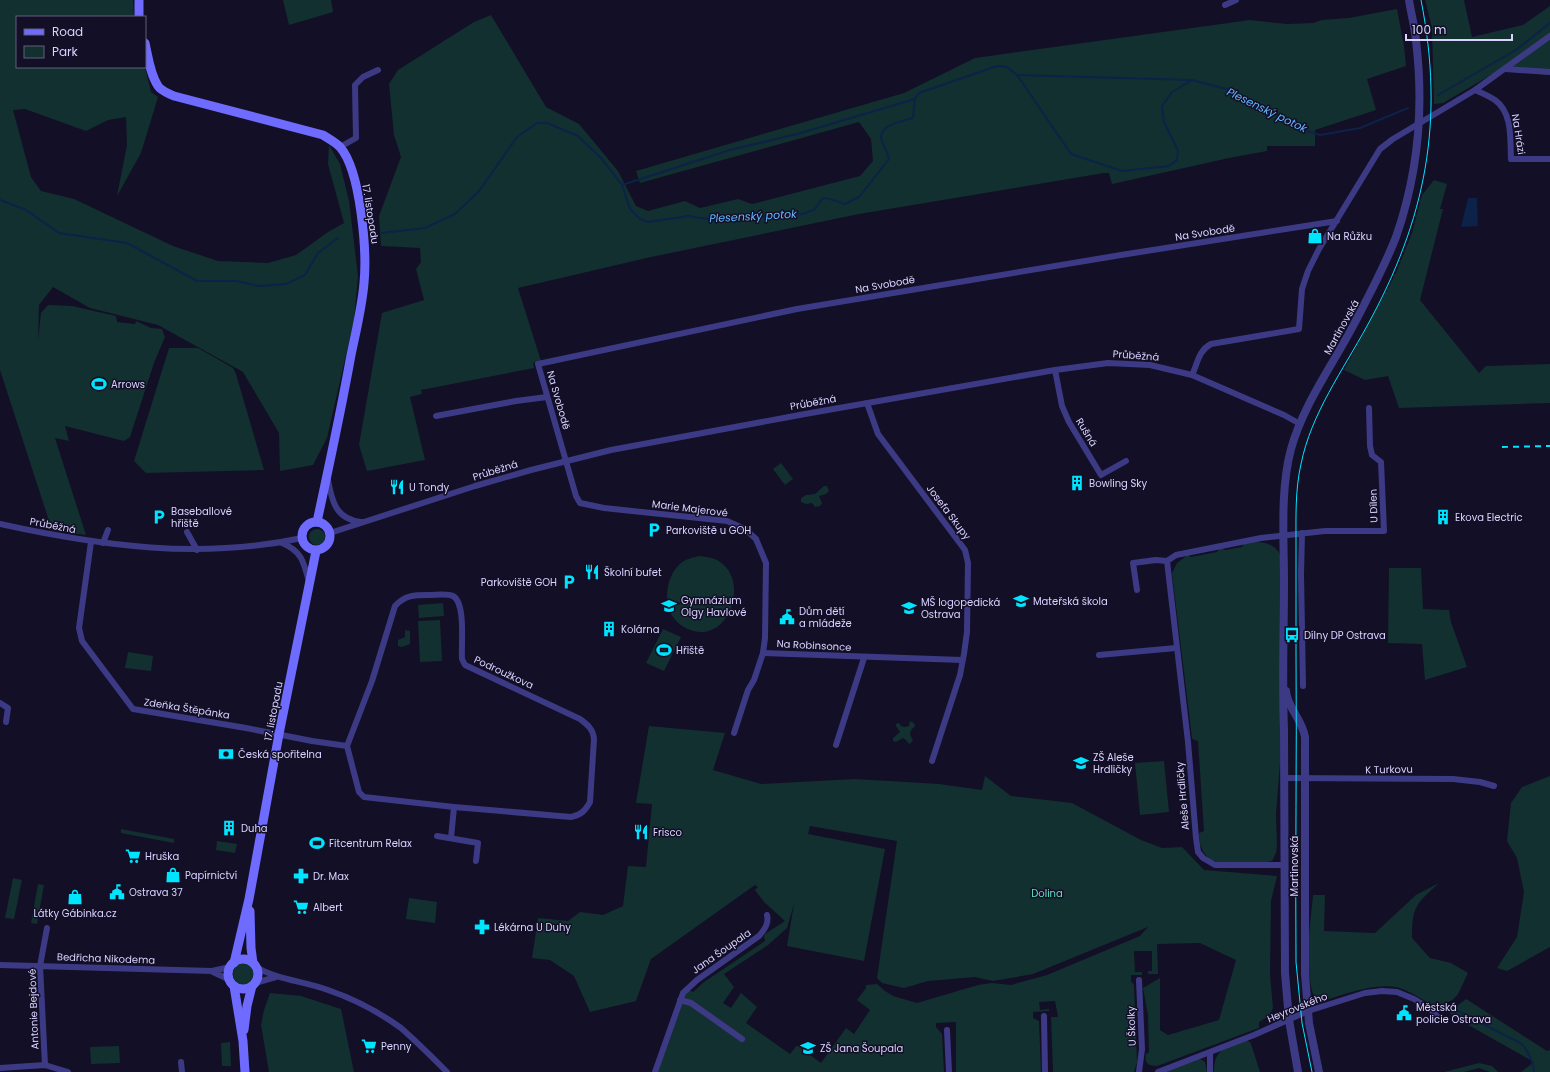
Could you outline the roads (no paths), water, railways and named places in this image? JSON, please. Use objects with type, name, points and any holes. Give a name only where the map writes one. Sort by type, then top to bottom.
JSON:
[{"type":"main road","points":[[139,0],[140,16]]},
{"type":"main road","name":"17. listopadu","points":[[146,47],[151,68],[158,86],[164,91],[174,96],[322,135],[340,147],[351,169],[357,190],[365,242],[364,276],[336,433],[317,522]]},
{"type":"main road","points":[[313,522],[325,525],[330,533],[330,541],[328,545],[316,551],[305,546],[302,538],[302,534],[306,526],[313,522]]},
{"type":"main road","name":"17. listopadu","points":[[232,965],[249,899],[279,734],[316,551]]},
{"type":"main road","name":"17. listopadu","points":[[249,899],[251,948],[255,965]]},
{"type":"main road","points":[[243,1042],[247,1006],[258,977],[255,965],[249,960],[243,960],[232,965],[229,973],[243,1042],[245,1072]]},
{"type":"main road","points":[[232,983],[242,989],[254,985]]},
{"type":"street","points":[[1225,5],[1236,0]]},
{"type":"street","name":"Martinovská","points":[[1298,1072],[1289,1020],[1285,973],[1282,698],[1284,663],[1284,536],[1288,464],[1300,424],[1370,295],[1386,260],[1400,223],[1410,187],[1419,124],[1419,67],[1409,0]]},
{"type":"street","points":[[1192,375],[1204,347],[1211,344],[1299,329],[1302,289],[1308,270],[1319,249],[1380,149],[1393,139],[1475,90],[1550,36]]},
{"type":"street","points":[[1505,69],[1550,72]]},
{"type":"street","points":[[340,147],[356,138],[355,85],[363,77],[378,70]]},
{"type":"street","name":"Na Hrázi","points":[[1475,90],[1495,100],[1504,109],[1509,126],[1511,159],[1550,159]]},
{"type":"street","name":"Na Svobodě","points":[[566,461],[538,364],[797,309],[1337,221]]},
{"type":"street","name":"Průběžná","points":[[330,533],[475,486],[566,461],[668,438],[1055,370],[1108,363],[1130,363],[1170,369],[1192,375],[1284,415],[1300,424]]},
{"type":"street","name":"Rušná","points":[[1055,370],[1062,406],[1069,422],[1102,475],[1126,462]]},
{"type":"street","points":[[436,416],[516,401],[547,397]]},
{"type":"street","name":"Josefa Skupy","points":[[867,403],[878,434],[965,550],[968,563],[968,596],[964,654],[960,675],[932,761]]},
{"type":"street","name":"U Dílen","points":[[1284,536],[1327,531],[1384,531],[1381,462],[1372,455],[1370,446],[1369,408]]},
{"type":"street","name":"Marie Majerové","points":[[566,461],[576,496],[580,503],[604,508],[727,521],[746,529],[756,539],[766,563],[765,638],[763,653],[754,680],[748,690],[734,733]]},
{"type":"street","points":[[327,476],[330,495],[335,507],[344,517],[362,522]]},
{"type":"street","name":"Průběžná","points":[[0,524],[91,542],[152,548],[197,550],[241,548],[302,538]]},
{"type":"street","points":[[103,543],[108,530]]},
{"type":"street","points":[[187,532],[197,550]]},
{"type":"street","points":[[1302,533],[1301,574],[1303,686]]},
{"type":"street","points":[[1137,590],[1133,563],[1156,560],[1167,561],[1176,555],[1212,547],[1261,538],[1284,536]]},
{"type":"street","name":"Zdeňka Štěpánka","points":[[91,542],[88,570],[80,614],[79,628],[82,641],[133,709],[279,734]]},
{"type":"street","points":[[282,542],[292,548],[301,557],[309,584]]},
{"type":"street","name":"Aleše Hrdličky","points":[[1167,561],[1188,742],[1198,852],[1203,858],[1215,865],[1284,865]]},
{"type":"street","name":"Podroužkova","points":[[413,595],[452,595],[458,599],[461,607],[462,659],[465,665],[580,719],[590,726],[594,739],[590,802],[585,811],[571,817],[454,807],[364,796],[359,792],[348,746],[356,726],[395,606],[400,601],[413,595]]},
{"type":"street","points":[[1099,655],[1176,648]]},
{"type":"street","name":"Na Robinsonce","points":[[763,653],[864,658],[962,660]]},
{"type":"street","name":"Na Robinsonce","points":[[836,744],[864,658]]},
{"type":"street","name":"Martinovská","points":[[1284,663],[1287,699],[1300,719],[1305,733],[1304,965],[1308,1012],[1319,1072]]},
{"type":"street","points":[[0,703],[8,708],[6,722]]},
{"type":"street","points":[[279,734],[348,746]]},
{"type":"street","name":"K Turkovu","points":[[1284,778],[1451,779],[1480,782],[1494,786]]},
{"type":"street","points":[[451,838],[454,807]]},
{"type":"street","points":[[437,836],[478,843],[476,861]]},
{"type":"street","name":"Jana Šoupala","points":[[656,1072],[683,993],[697,980],[759,936],[766,926],[768,920],[767,914]]},
{"type":"street","name":"Antonie Bejdové","points":[[45,1065],[40,966],[48,928]]},
{"type":"street","name":"Bedřicha Nikodema","points":[[0,965],[212,971],[232,965]]},
{"type":"street","points":[[255,965],[276,977],[306,983],[343,995],[377,1013],[401,1029],[447,1072]]},
{"type":"street","name":"Bedřicha Nikodema","points":[[212,971],[232,983]]},
{"type":"street","points":[[254,985],[276,977]]},
{"type":"street","name":"U Školky","points":[[1139,980],[1142,1049],[1139,1072]]},
{"type":"street","name":"Heyrovského","points":[[1158,1072],[1254,1036],[1308,1012],[1365,993],[1382,991],[1397,992],[1414,999],[1429,1008],[1441,1020]]},
{"type":"street","points":[[680,1000],[691,1003],[742,1039]]},
{"type":"street","points":[[1044,1016],[1045,1072]]},
{"type":"street","points":[[947,1030],[949,1072]]},
{"type":"street","points":[[1210,1053],[1210,1072]]},
{"type":"street","points":[[181,1062],[182,1072]]},
{"type":"street","points":[[0,1068],[45,1065],[68,1072]]},
{"type":"water","points":[[1468,198],[1477,198],[1478,226],[1461,227]]},
{"type":"waterway","name":"Plesenský potok","points":[[1438,95],[1516,50],[1550,23]]},
{"type":"waterway","name":"Plesenský potok","points":[[382,233],[425,228],[455,214],[479,191],[517,137],[537,123],[547,123],[578,136],[601,158],[622,185],[630,209],[640,219],[648,222],[689,216],[713,220],[803,214],[815,209],[822,199],[827,198],[845,204],[859,197],[889,159],[882,141],[881,136],[883,131],[887,127],[897,122],[913,118],[915,99],[919,93],[997,66],[1007,67],[1017,75],[1071,154],[1122,171],[1169,166],[1177,160],[1178,151],[1164,122],[1162,106],[1172,92],[1192,80],[1230,90],[1307,131],[1320,135],[1360,128],[1408,108]]},
{"type":"waterway","points":[[1017,75],[1192,80]]},
{"type":"waterway","points":[[622,185],[730,150],[797,134],[915,99]]},
{"type":"waterway","name":"Plesenský potok","points":[[0,200],[26,210],[59,233],[127,243],[197,281],[236,281],[259,286],[286,284],[305,275],[318,253],[338,238]]},
{"type":"waterway","points":[[1458,1011],[1522,1044],[1530,1057],[1534,1072]]},
{"type":"tram line","points":[[1312,1072],[1302,1023],[1296,962],[1296,504],[1298,484],[1301,464],[1312,428],[1320,410],[1367,326],[1387,286],[1404,247],[1416,208],[1425,168],[1430,128],[1431,87],[1428,44],[1421,0]]},
{"type":"railway","points":[[1502,447],[1550,446]]},
{"type":"place","name":"Na Růžku","points":[[1315,236]]},
{"type":"place","name":"Arrows","points":[[99,384]]},
{"type":"place","name":"Bowling Sky","points":[[1077,483]]},
{"type":"place","name":"U Tondy","points":[[397,487]]},
{"type":"place","name":"Baseballové hřiště","points":[[159,517]]},
{"type":"place","name":"Ekova Electric","points":[[1443,517]]},
{"type":"place","name":"Parkoviště u GOH","points":[[654,530]]},
{"type":"place","name":"Školní bufet","points":[[592,572]]},
{"type":"place","name":"Parkoviště GOH","points":[[569,582]]},
{"type":"place","name":"Mateřská škola","points":[[1021,601]]},
{"type":"place","name":"Gymnázium Olgy Havlové","points":[[669,606]]},
{"type":"place","name":"MŠ logopedická Ostrava","points":[[909,608]]},
{"type":"place","name":"Dům dětí a mládeže","points":[[787,617]]},
{"type":"place","name":"Kolárna","points":[[609,629]]},
{"type":"place","name":"Dílny DP Ostrava","points":[[1292,635]]},
{"type":"place","name":"Hřiště","points":[[664,650]]},
{"type":"place","name":"Česká spořitelna","points":[[226,754]]},
{"type":"place","name":"ZŠ Aleše Hrdličky","points":[[1081,763]]},
{"type":"place","name":"Duha","points":[[229,828]]},
{"type":"place","name":"Frisco","points":[[641,832]]},
{"type":"place","name":"Fitcentrum Relax","points":[[317,843]]},
{"type":"place","name":"Hruška","points":[[133,856]]},
{"type":"place","name":"Papírnictví","points":[[173,875]]},
{"type":"place","name":"Dr. Max","points":[[301,876]]},
{"type":"place","name":"Ostrava 37","points":[[117,892]]},
{"type":"place","name":"Látky Gábinka.cz","points":[[75,897]]},
{"type":"place","name":"Albert","points":[[301,907]]},
{"type":"place","name":"Lékárna U Duhy","points":[[482,927]]},
{"type":"place","name":"Městská policie Ostrava","points":[[1404,1013]]},
{"type":"place","name":"Penny","points":[[369,1046]]},
{"type":"place","name":"ZŠ Jana Šoupala","points":[[808,1048]]},
{"type":"park label","name":"Dolina","points":[[1047,893]]}]
